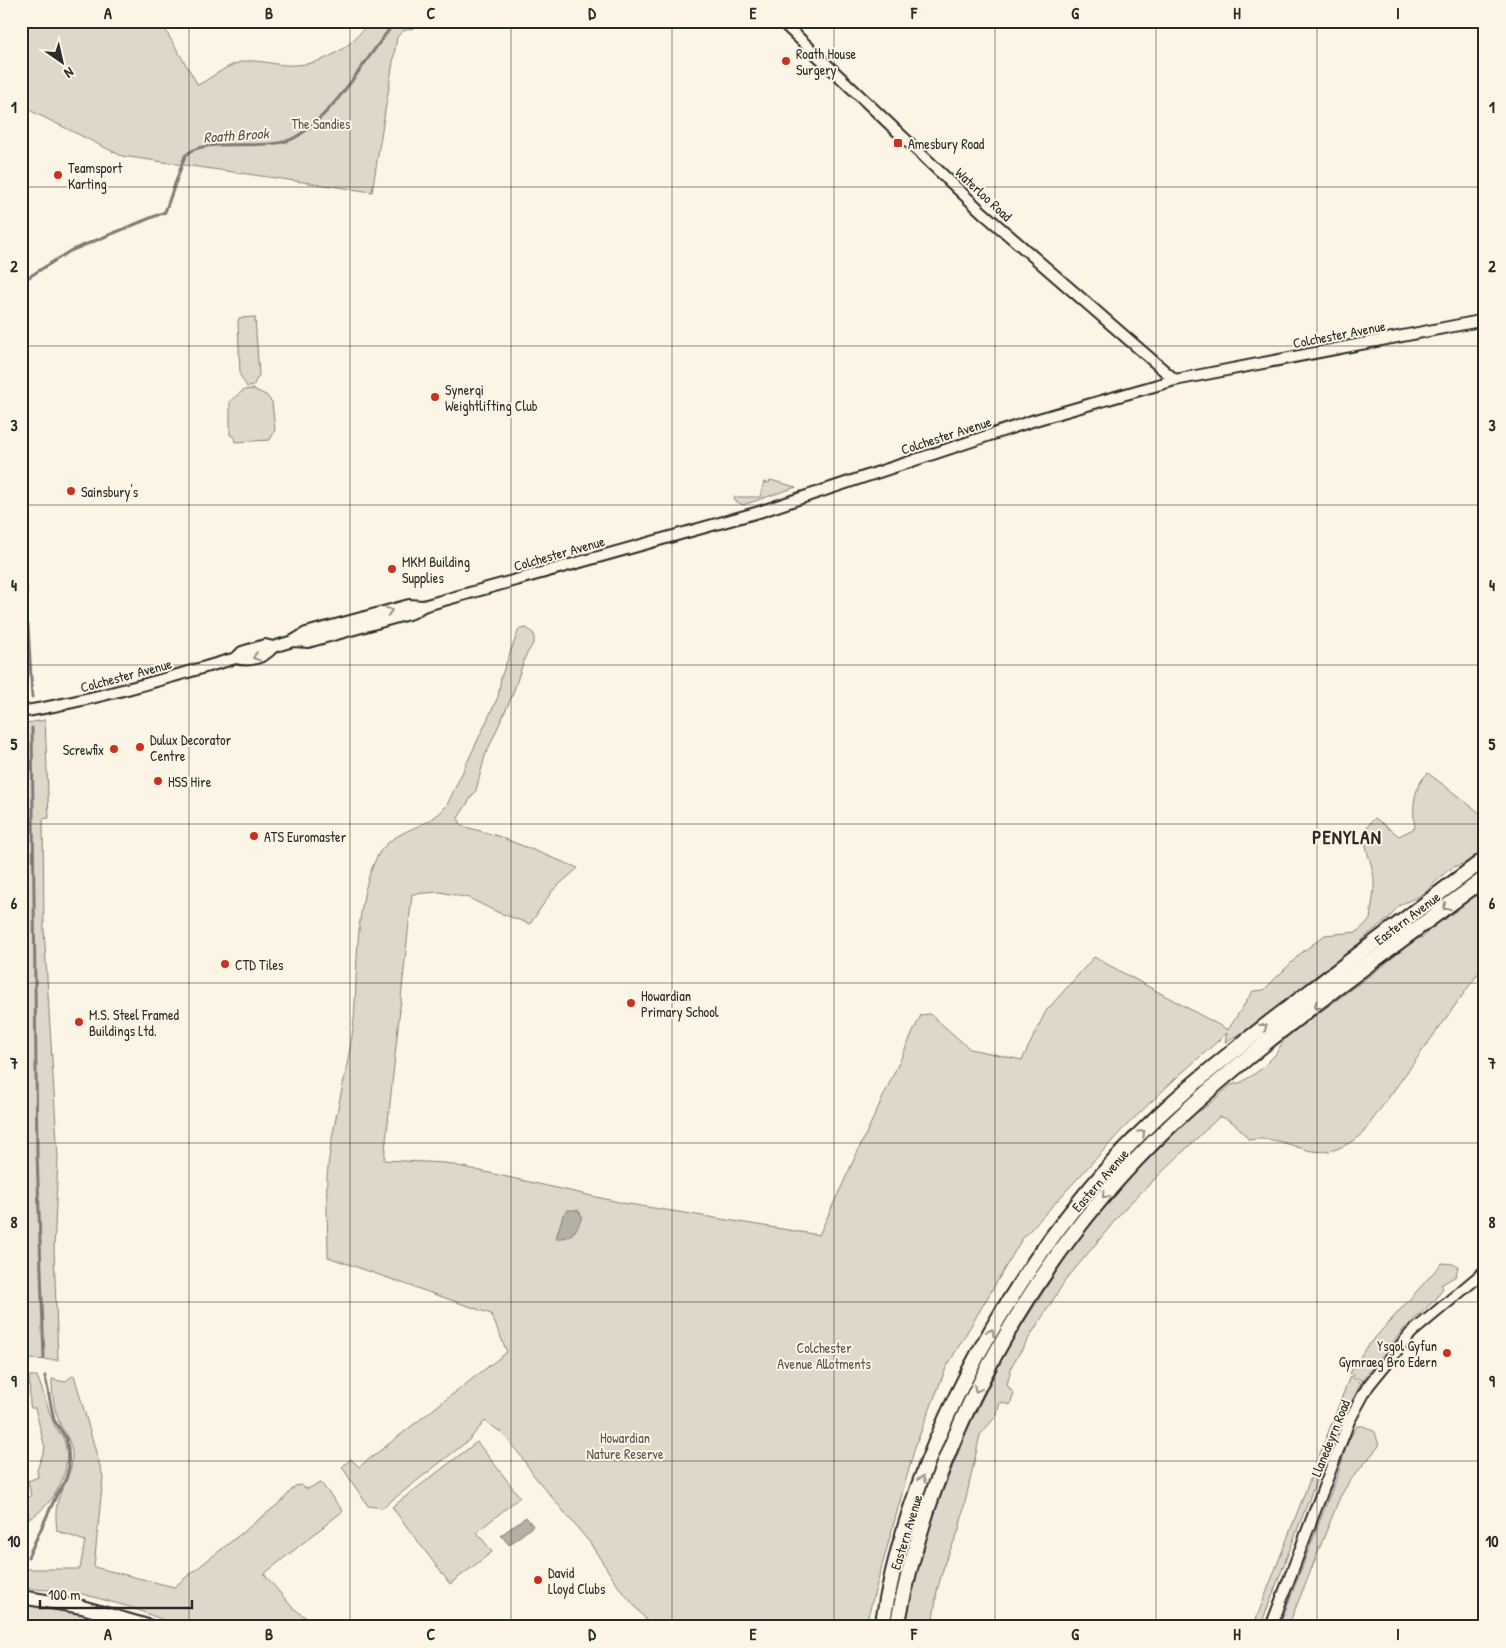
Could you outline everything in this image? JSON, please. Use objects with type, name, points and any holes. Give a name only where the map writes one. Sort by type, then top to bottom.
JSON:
[{"type":"highway","name":"Eastern Avenue","points":[[882,1627],[909,1516],[935,1444],[981,1348],[1010,1299],[1045,1247],[1077,1205],[1119,1156],[1211,1068],[1485,859]]},
{"type":"highway","name":"Eastern Avenue","points":[[897,1627],[908,1575],[922,1527],[952,1445],[973,1397],[1024,1305],[1058,1255],[1095,1207],[1171,1125],[1222,1080],[1485,878]]},
{"type":"main road","points":[[21,1598],[38,1598],[82,1607],[151,1627]]},
{"type":"street","name":"Waterloo Road","points":[[781,21],[982,212],[1175,380]]},
{"type":"street","name":"Colchester Avenue","points":[[21,712],[118,692],[236,658],[245,661],[268,654],[273,647],[293,641],[306,634],[408,605],[423,606],[759,512],[1035,420],[1175,380],[1485,320]]},
{"type":"street","name":"Llanedeyrn Road","points":[[1271,1627],[1349,1422],[1368,1386],[1411,1333],[1485,1271]]},
{"type":"green space","name":"The Sandies","points":[[21,21],[160,21],[198,85],[227,67],[240,62],[256,61],[298,65],[322,60],[333,55],[353,40],[370,21],[436,21],[403,31],[397,37],[372,192],[122,156],[21,106]]},
{"type":"green space","points":[[255,317],[259,375],[253,386],[247,387],[240,375],[238,321],[239,318]]},
{"type":"green space","points":[[253,389],[266,395],[272,402],[275,430],[270,440],[235,442],[234,437],[230,435],[230,401],[244,390]]},
{"type":"green space","points":[[770,480],[796,487],[743,505],[735,501],[734,497],[760,497],[764,482],[769,483]]},
{"type":"green space","points":[[527,628],[534,634],[534,642],[525,657],[512,696],[485,756],[476,790],[458,818],[462,826],[498,836],[578,868],[553,890],[530,924],[497,912],[469,898],[440,892],[412,894],[384,1160],[445,1163],[623,1203],[819,1235],[921,1015],[930,1014],[970,1049],[1022,1060],[1046,1011],[1094,957],[1228,1030],[1253,991],[1264,990],[1300,954],[1325,935],[1357,932],[1370,920],[1374,880],[1366,847],[1366,832],[1375,818],[1399,836],[1415,828],[1415,798],[1419,784],[1428,773],[1485,817],[1485,847],[1470,864],[1463,864],[1450,869],[1423,894],[1399,906],[1389,918],[1360,942],[1357,947],[1248,1029],[1225,1042],[1227,1033],[1123,1129],[1022,1239],[946,1368],[915,1447],[865,1627],[652,1627],[618,1586],[590,1543],[535,1477],[521,1456],[502,1433],[485,1421],[469,1440],[382,1508],[368,1506],[342,1467],[351,1459],[359,1467],[507,1352],[491,1314],[328,1257],[327,1177],[332,1137],[352,1039],[358,935],[370,873],[378,855],[385,846],[393,839],[431,819],[447,805],[498,697],[501,677],[519,629]]},
{"type":"green space","points":[[45,720],[49,818],[43,819],[44,929],[58,1158],[54,1250],[58,1360],[25,1359],[24,1356],[25,1212],[21,1142],[21,724]]},
{"type":"green space","points":[[1485,890],[1485,964],[1363,1133],[1346,1145],[1331,1151],[1317,1152],[1279,1141],[1265,1139],[1249,1140],[1232,1122],[1219,1117],[1127,1206],[1065,1281],[1012,1365],[1007,1385],[1014,1394],[1010,1405],[1000,1402],[997,1415],[980,1435],[959,1530],[945,1562],[937,1591],[932,1627],[905,1627],[925,1536],[968,1428],[1008,1347],[1069,1252],[1148,1157],[1189,1116],[1203,1109],[1231,1085],[1242,1082],[1260,1070],[1275,1055],[1286,1037],[1383,966],[1411,941],[1423,937],[1435,923],[1446,919],[1458,907]]},
{"type":"green space","points":[[1442,1263],[1453,1264],[1458,1267],[1456,1276],[1441,1285],[1443,1288],[1436,1299],[1401,1332],[1362,1381],[1350,1373],[1365,1349]]},
{"type":"green space","points":[[74,1375],[103,1477],[94,1567],[174,1587],[282,1501],[295,1486],[301,1485],[307,1489],[321,1483],[343,1511],[264,1574],[292,1607],[318,1627],[181,1627],[130,1607],[75,1592],[21,1588],[21,1569],[80,1569],[85,1541],[57,1531],[56,1519],[57,1504],[71,1467],[72,1453],[69,1441],[56,1413],[52,1379],[64,1382]]},
{"type":"green space","points":[[29,1376],[37,1376],[54,1424],[64,1440],[66,1463],[60,1486],[54,1496],[38,1513],[29,1519],[28,1511],[21,1517],[21,1499],[31,1496],[28,1481],[38,1477],[37,1470],[45,1448],[35,1408],[31,1408],[30,1405]]},
{"type":"green space","points":[[1350,1376],[1361,1383],[1331,1442],[1260,1627],[1253,1627]]},
{"type":"green space","points":[[1357,1426],[1364,1426],[1375,1432],[1379,1446],[1349,1482],[1340,1497],[1288,1627],[1279,1627],[1338,1474],[1348,1441]]},
{"type":"green space","points":[[477,1442],[520,1497],[477,1532],[492,1552],[450,1584],[392,1507]]},
{"type":"green space","points":[[21,1604],[69,1609],[135,1627],[21,1627]]},
{"type":"shaded area","points":[[567,1210],[578,1210],[582,1216],[574,1233],[566,1237],[556,1238],[563,1215]]},
{"type":"shaded area","points":[[526,1517],[533,1526],[509,1545],[501,1535]]},
{"type":"waterway","name":"Roath Brook","points":[[21,282],[70,251],[165,212],[185,156],[194,150],[206,146],[270,144],[284,142],[296,137],[324,114],[350,84],[396,21]]},
{"type":"waterway","name":"Roath Brook","points":[[26,585],[27,607]]},
{"type":"waterway","name":"Roath Brook","points":[[28,625],[32,697]]},
{"type":"waterway","name":"Roath Brook","points":[[32,728],[37,1153],[44,1359]]},
{"type":"waterway","name":"Roath Brook","points":[[28,1557],[57,1494],[65,1482],[69,1466],[66,1438],[54,1420],[45,1376]]},
{"type":"place","name":"Roath House Surgery","points":[[786,61]]},
{"type":"place","name":"Amesbury Road","points":[[898,143]]},
{"type":"place","name":"Teamsport Karting","points":[[58,175]]},
{"type":"place","name":"Synergi Weightlifting Club","points":[[435,397]]},
{"type":"place","name":"Sainsbury's","points":[[71,491]]},
{"type":"place","name":"MKM Building Supplies","points":[[392,569]]},
{"type":"place","name":"Dulux Decorator Centre","points":[[140,747]]},
{"type":"place","name":"Screwfix","points":[[114,749]]},
{"type":"place","name":"HSS Hire","points":[[158,781]]},
{"type":"place","name":"ATS Euromaster","points":[[254,836]]},
{"type":"place","name":"CTD Tiles","points":[[225,964]]},
{"type":"place","name":"Howardian Primary School","points":[[631,1003]]},
{"type":"place","name":"M.S. Steel Framed Buildings Ltd.","points":[[79,1022]]},
{"type":"place","name":"Ysgol Gyfun Gymraeg Bro Edern","points":[[1447,1353]]},
{"type":"place","name":"David Lloyd Clubs","points":[[538,1580]]},
{"type":"district","name":"PENYLAN","points":[[1347,837]]},
{"type":"park label","name":"Colchester Avenue Allotments","points":[[824,1355]]},
{"type":"park label","name":"Howardian Nature Reserve","points":[[625,1445]]}]
